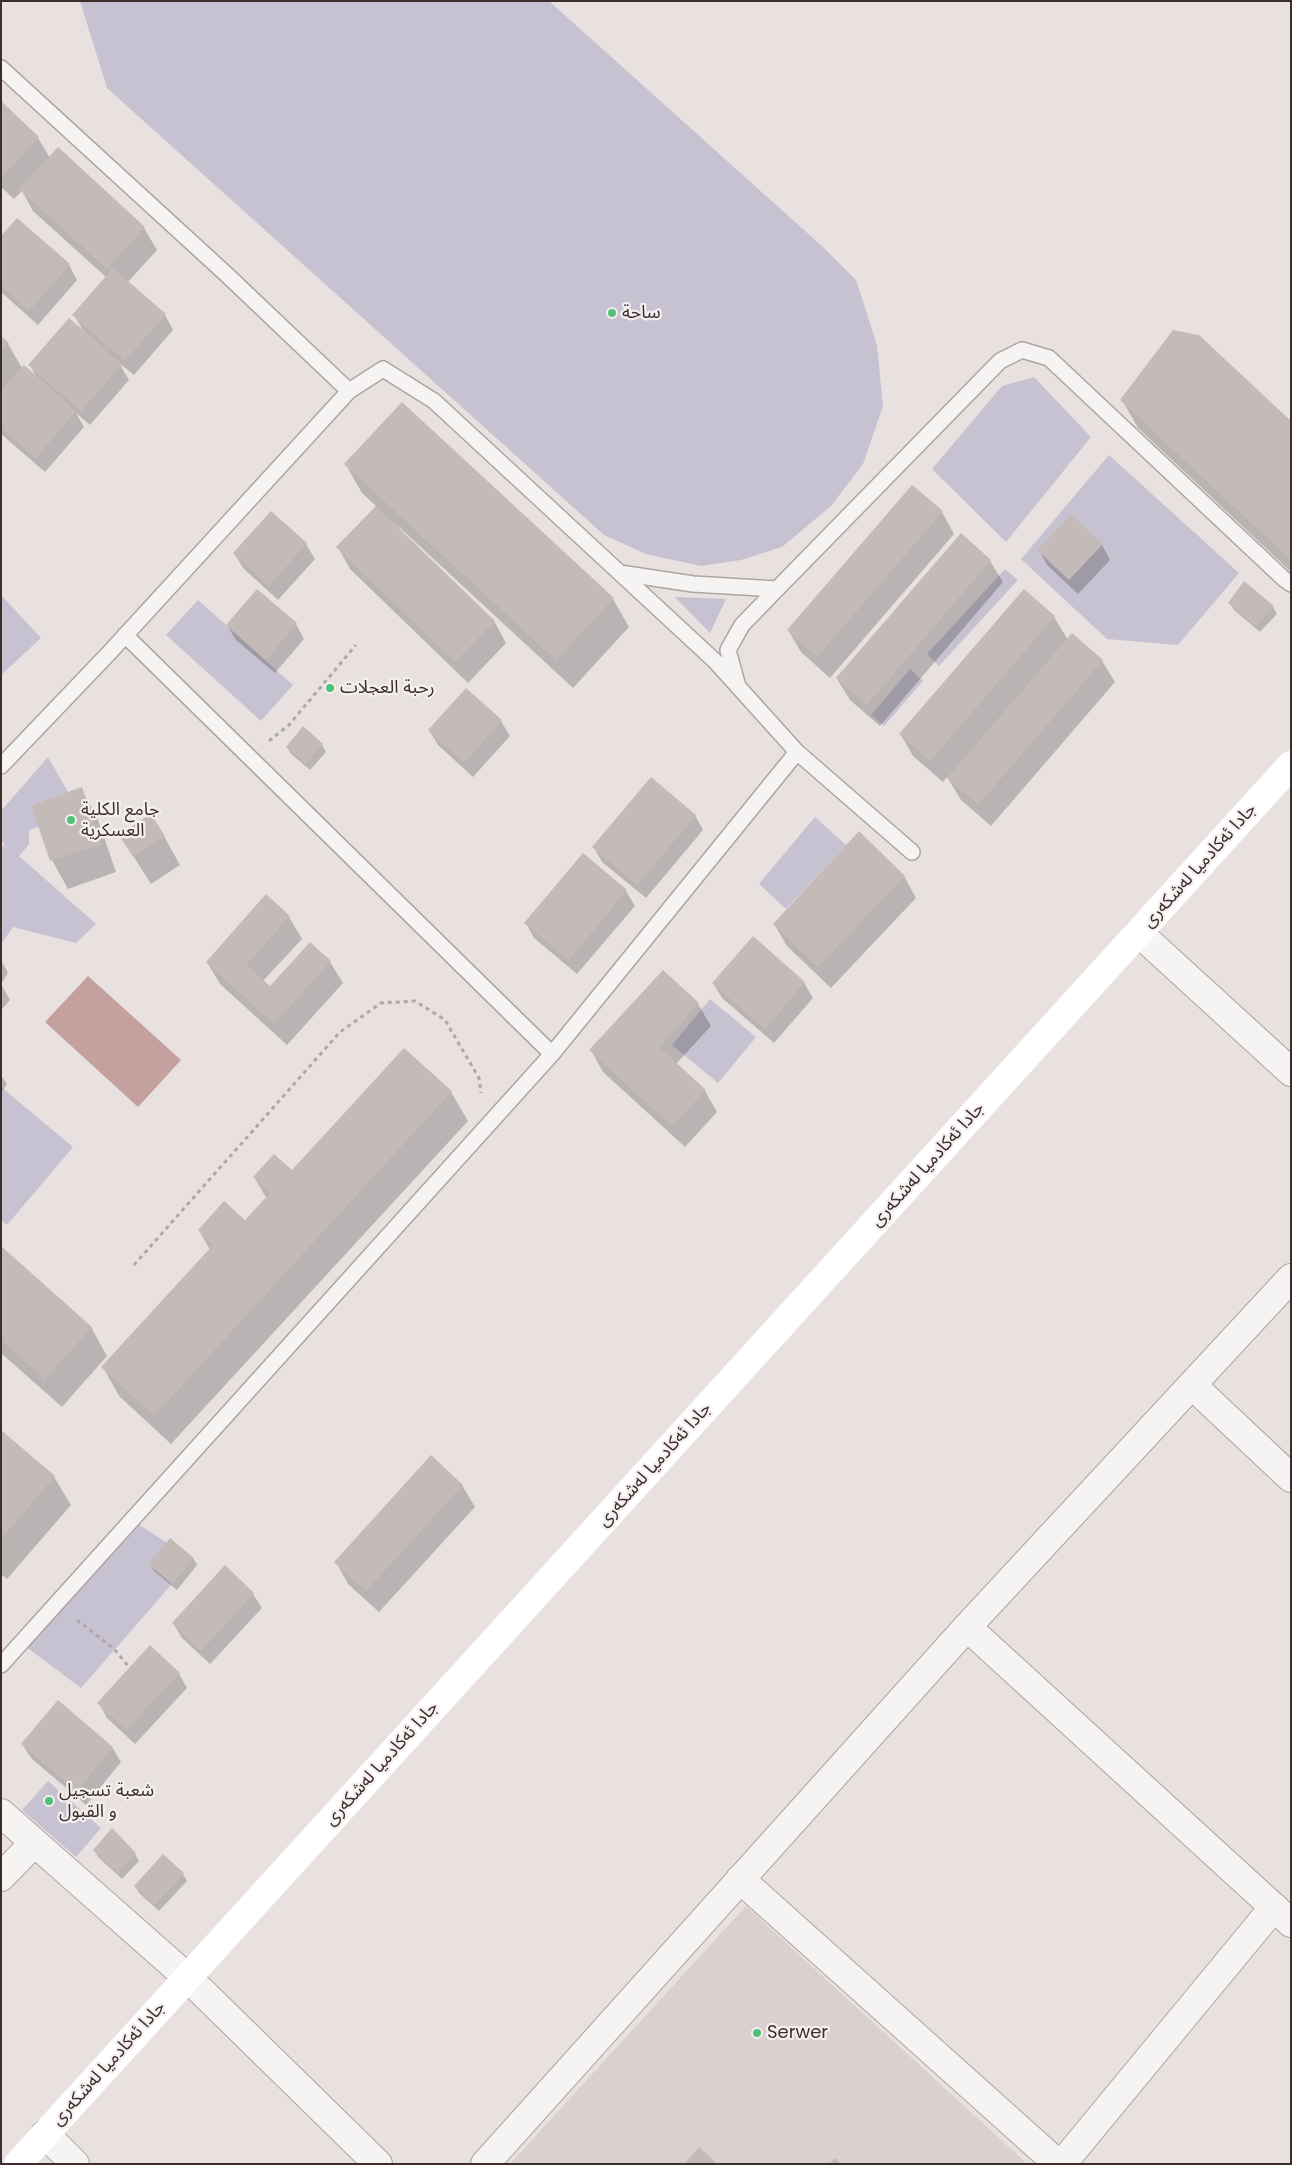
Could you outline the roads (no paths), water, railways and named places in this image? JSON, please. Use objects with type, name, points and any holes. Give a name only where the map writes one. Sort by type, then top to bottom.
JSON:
[{"type":"main road","name":"جادا ئه‌كادميا له‌شكه‌رى","points":[[18,2164],[1291,765]]},
{"type":"street","points":[[1139,933],[1291,1072]]},
{"type":"street","points":[[486,2164],[967,1627],[1291,1278]]},
{"type":"street","points":[[1192,1384],[1291,1478]]},
{"type":"street","points":[[740,1879],[1060,2164],[1283,1915],[967,1627]]},
{"type":"street","points":[[1,1812],[188,1978],[378,2164]]},
{"type":"street","points":[[1,1877],[34,1843]]},
{"type":"street","points":[[45,2134],[75,2164]]},
{"type":"lane","points":[[1,68],[226,274],[349,391]]},
{"type":"lane","points":[[738,686],[728,650],[742,625],[1000,361],[1022,350],[1049,358],[1291,584]]},
{"type":"lane","points":[[1,766],[125,635],[349,391],[383,369],[434,401],[715,661],[797,752],[912,852]]},
{"type":"lane","points":[[620,572],[693,584],[777,590]]},
{"type":"lane","points":[[125,635],[552,1054]]},
{"type":"lane","points":[[1,1665],[552,1054],[797,752]]},
{"type":"place","name":"ساحة","points":[[612,313]]},
{"type":"place","name":"رحبة العجلات","points":[[330,688]]},
{"type":"place","name":"جامع الكلية العسكرية","points":[[71,820]]},
{"type":"place","name":"شعبة تسجيل و القبول","points":[[49,1801]]},
{"type":"place","name":"Serwer","points":[[757,2033]]}]
